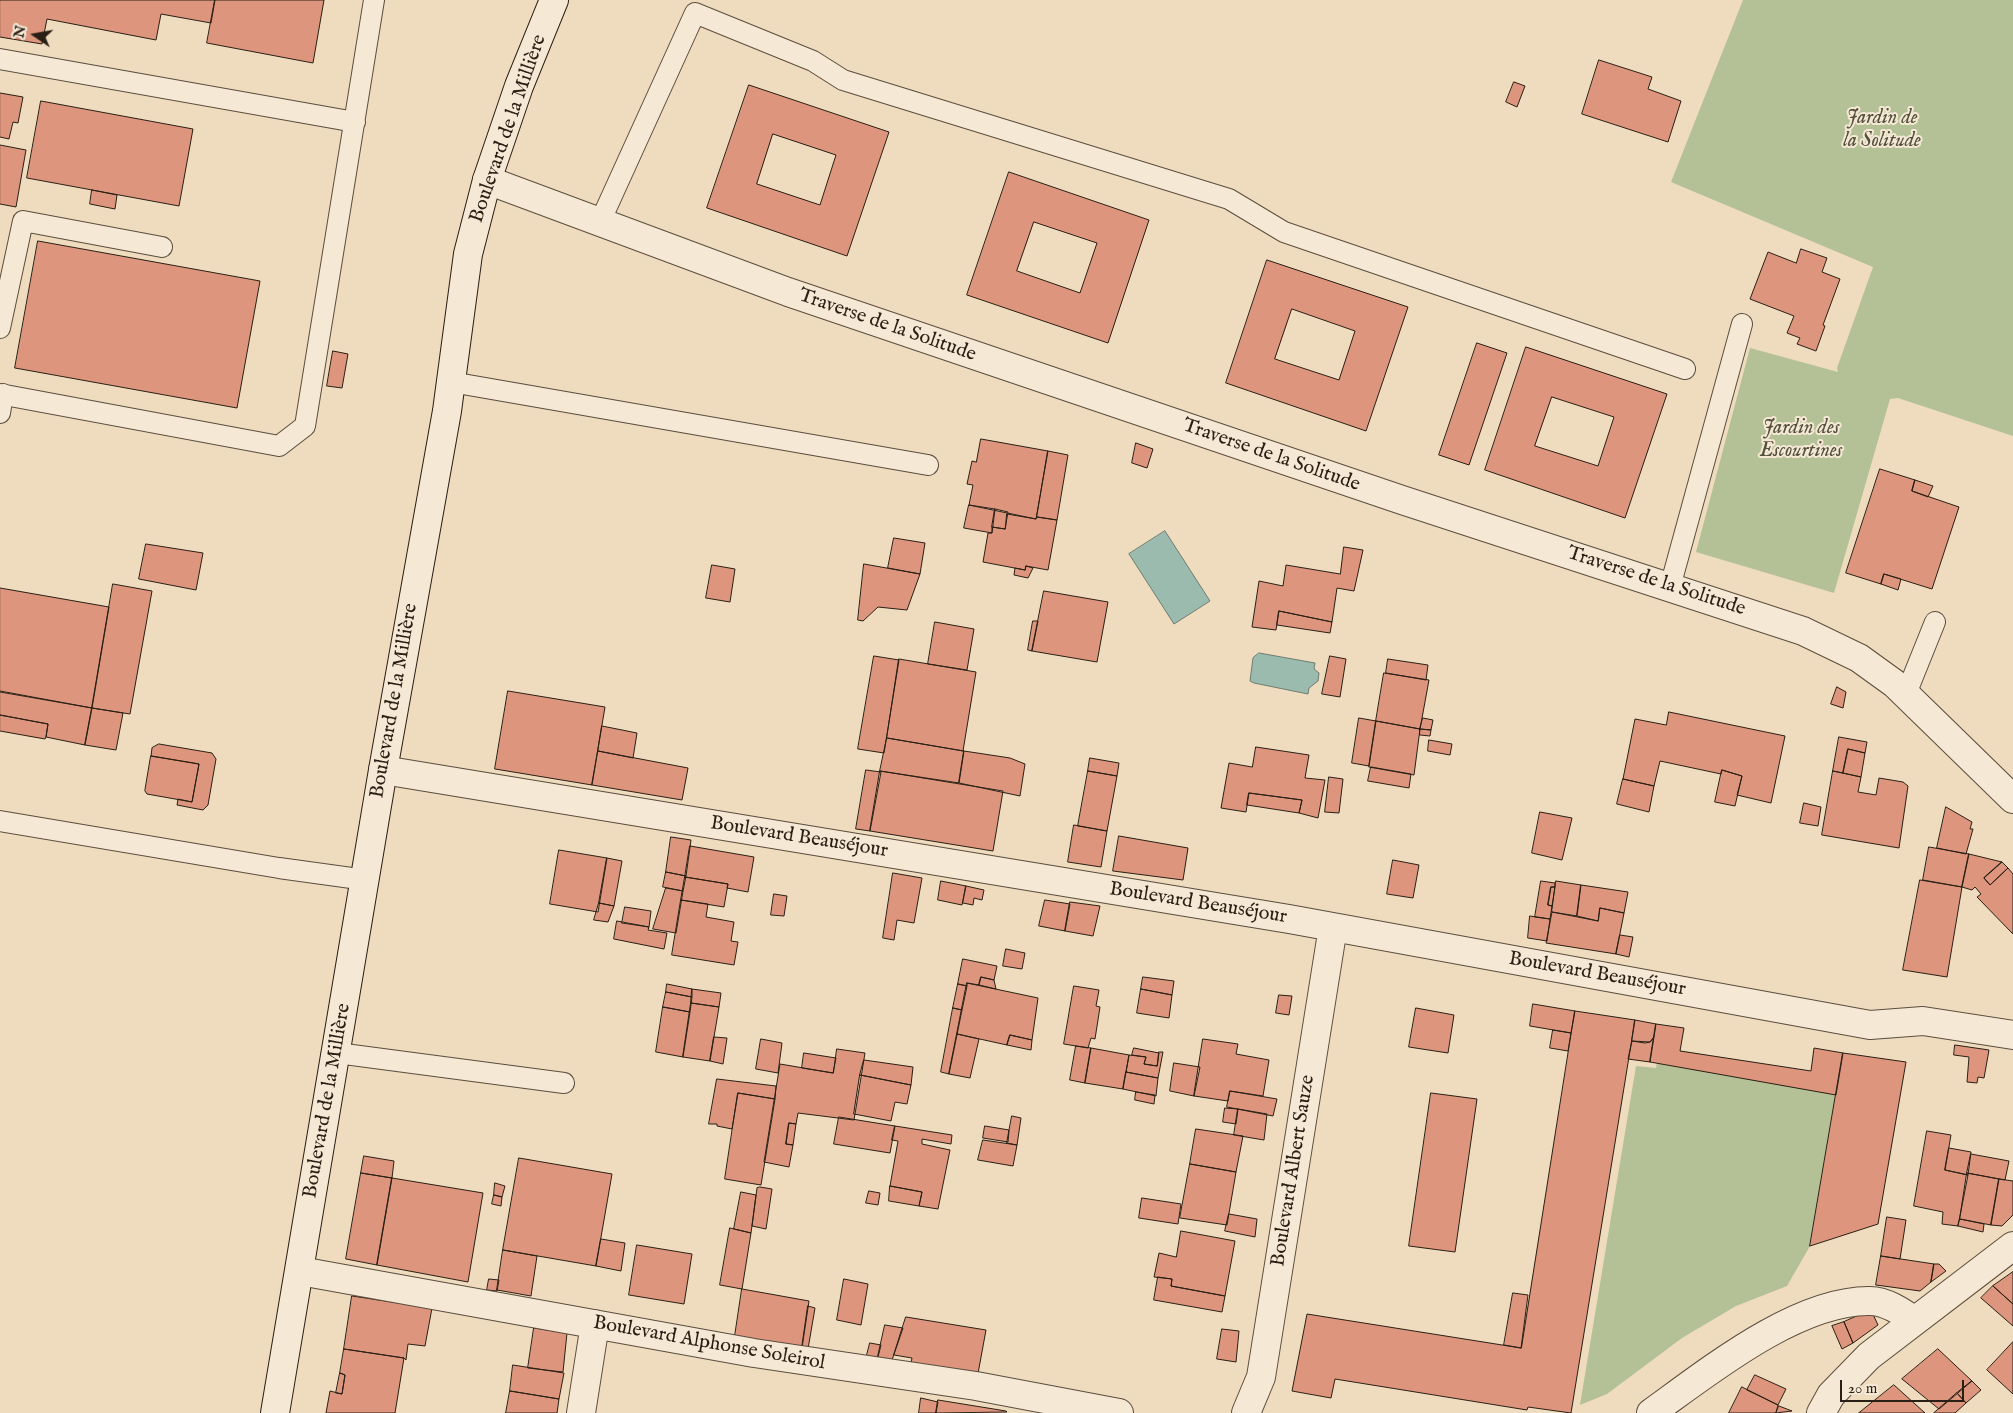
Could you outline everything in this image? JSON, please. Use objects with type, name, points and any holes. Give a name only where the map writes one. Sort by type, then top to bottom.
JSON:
[{"type":"street","name":"Boulevard de la Millière","points":[[275,1413],[337,1053],[383,770],[451,382],[468,254],[487,180],[521,79],[554,0]]},
{"type":"street","name":"Traverse de la Solitude","points":[[487,180],[807,299],[1402,500],[1803,631],[1859,658],[1896,684],[2013,799]]},
{"type":"street","name":"Boulevard Beauséjour","points":[[383,770],[1333,927],[1870,1025],[1923,1021],[2013,1035]]},
{"type":"street","name":"Boulevard Albert Sauze","points":[[1246,1413],[1261,1377],[1333,927]]},
{"type":"street","points":[[1821,1413],[1831,1395],[1869,1356],[2013,1246]]},
{"type":"street","name":"Boulevard Alphonse Soleirol","points":[[300,1270],[754,1353],[976,1386],[1118,1413]]},
{"type":"street","points":[[1651,1413],[1743,1346],[1824,1307],[1871,1301],[1899,1310],[1915,1321]]},
{"type":"street","points":[[581,1413],[595,1324]]},
{"type":"lane","points":[[1,400],[279,446],[306,426],[374,0]]},
{"type":"lane","points":[[600,222],[695,13],[813,61],[843,80],[1229,199],[1284,232],[1686,369]]},
{"type":"lane","points":[[0,59],[354,122]]},
{"type":"lane","points":[[0,328],[23,221],[162,248]]},
{"type":"lane","points":[[1670,587],[1742,324]]},
{"type":"lane","points":[[451,382],[928,466]]},
{"type":"lane","points":[[1906,694],[1935,622]]},
{"type":"lane","points":[[0,821],[279,868],[366,880]]},
{"type":"lane","points":[[337,1053],[564,1083]]},
{"type":"green space","name":"Jardin de la Solitude","points":[[1743,0],[2013,0],[2013,436],[1898,398],[1890,399],[1834,593],[1696,552],[1750,348],[1838,372],[1837,368],[1873,267],[1671,182]]},
{"type":"green space","points":[[1660,1047],[1839,1077],[1810,1246],[1787,1286],[1736,1306],[1682,1338],[1607,1394],[1580,1405],[1636,1066],[1656,1068]]},
{"type":"shaded area","points":[[1165,531],[1210,601],[1174,624],[1129,554]]},
{"type":"shaded area","points":[[1259,653],[1315,663],[1314,669],[1319,673],[1318,681],[1309,688],[1308,694],[1254,683],[1250,681],[1253,658]]},
{"type":"building","points":[[0,0],[215,0],[211,23],[161,14],[156,40],[47,19],[42,44],[0,37]]},
{"type":"building","points":[[215,0],[324,0],[313,63],[207,43]]},
{"type":"building","points":[[1599,60],[1652,77],[1648,89],[1681,101],[1668,142],[1582,114]]},
{"type":"building","points":[[1514,82],[1525,86],[1517,107],[1506,102]]},
{"type":"building","points":[[749,85],[889,132],[847,256],[707,208]],"holes":[[[773,134],[836,155],[820,205],[757,184]]]},
{"type":"building","points":[[0,93],[23,97],[18,123],[13,122],[9,139],[0,137]]},
{"type":"building","points":[[41,101],[193,129],[179,206],[27,178]]},
{"type":"building","points":[[0,145],[26,150],[16,207],[0,204]]},
{"type":"building","points":[[1009,172],[1149,220],[1108,343],[967,295]],"holes":[[[1034,222],[1097,243],[1080,293],[1017,271]]]},
{"type":"building","points":[[92,190],[117,195],[115,209],[90,204]]},
{"type":"building","points":[[38,241],[260,281],[237,408],[15,368]]},
{"type":"building","points":[[1801,249],[1827,258],[1822,272],[1840,279],[1823,325],[1825,326],[1816,351],[1797,344],[1800,338],[1787,333],[1794,316],[1750,299],[1768,252],[1796,263]]},
{"type":"building","points":[[1267,260],[1408,307],[1366,431],[1226,383]],"holes":[[[1292,309],[1355,331],[1339,380],[1275,359]]]},
{"type":"building","points":[[1477,343],[1507,353],[1469,465],[1439,455]]},
{"type":"building","points":[[1526,347],[1667,394],[1625,518],[1485,470]],"holes":[[[1552,397],[1614,417],[1598,466],[1535,446]]]},
{"type":"building","points":[[333,351],[348,354],[342,388],[327,386]]},
{"type":"building","points":[[981,439],[1048,451],[1036,519],[969,505],[973,485],[967,484],[972,461],[976,462]]},
{"type":"building","points":[[1136,443],[1153,449],[1147,468],[1132,463]]},
{"type":"building","points":[[1048,451],[1068,455],[1057,520],[1037,517]]},
{"type":"building","points":[[1880,469],[1915,480],[1912,491],[1959,507],[1932,589],[1884,574],[1881,584],[1846,573]]},
{"type":"building","points":[[1915,480],[1933,486],[1928,497],[1912,491]]},
{"type":"building","points":[[969,505],[995,509],[992,533],[964,528]]},
{"type":"building","points":[[995,509],[1008,512],[1005,529],[992,527]]},
{"type":"building","points":[[1007,514],[1036,519],[1037,517],[1057,520],[1048,570],[1026,566],[1025,570],[983,562],[988,533],[992,533],[992,527],[1005,529]]},
{"type":"building","points":[[894,538],[925,543],[920,574],[888,568]]},
{"type":"building","points":[[146,544],[203,553],[196,590],[139,579]]},
{"type":"building","points":[[1344,547],[1363,550],[1354,591],[1337,588],[1332,622],[1279,611],[1276,630],[1252,627],[1259,581],[1283,586],[1286,565],[1340,574]]},
{"type":"building","points":[[864,564],[920,574],[907,610],[878,607],[863,621],[858,620]]},
{"type":"building","points":[[712,565],[735,569],[730,602],[706,598]]},
{"type":"building","points":[[1026,566],[1033,568],[1028,578],[1014,575],[1015,568],[1025,570]]},
{"type":"building","points":[[1884,574],[1901,579],[1898,590],[1881,584]]},
{"type":"building","points":[[113,584],[152,591],[130,714],[92,708]]},
{"type":"building","points":[[0,588],[109,607],[92,708],[0,691]]},
{"type":"building","points":[[1044,591],[1108,602],[1097,662],[1032,651]]},
{"type":"building","points":[[1279,611],[1332,622],[1330,633],[1277,625]]},
{"type":"building","points":[[1033,621],[1038,621],[1032,651],[1028,650]]},
{"type":"building","points":[[935,622],[974,629],[967,670],[928,664]]},
{"type":"building","points":[[874,656],[899,660],[884,753],[858,749]]},
{"type":"building","points":[[1330,656],[1346,659],[1340,697],[1322,694]]},
{"type":"building","points":[[899,659],[976,672],[963,751],[887,738]]},
{"type":"building","points":[[1388,659],[1428,665],[1426,680],[1386,673]]},
{"type":"building","points":[[1384,673],[1429,680],[1420,729],[1376,721]]},
{"type":"building","points":[[1837,687],[1846,692],[1843,708],[1831,704]]},
{"type":"building","points":[[508,691],[605,707],[592,785],[495,769]]},
{"type":"building","points":[[0,692],[92,708],[85,745],[46,737],[48,724],[0,715]]},
{"type":"building","points":[[92,708],[123,713],[116,750],[85,745]]},
{"type":"building","points":[[1669,712],[1785,736],[1771,803],[1737,795],[1742,776],[1722,770],[1721,774],[1660,761],[1654,786],[1623,779],[1635,719],[1666,725]]},
{"type":"building","points":[[0,715],[48,724],[45,739],[0,731]]},
{"type":"building","points":[[1359,718],[1376,721],[1369,766],[1352,763]]},
{"type":"building","points":[[1423,718],[1433,720],[1431,730],[1420,729]]},
{"type":"building","points":[[1376,721],[1420,729],[1414,775],[1369,767]]},
{"type":"building","points":[[602,726],[637,733],[633,758],[598,751]]},
{"type":"building","points":[[1420,729],[1431,730],[1430,736],[1420,735]]},
{"type":"building","points":[[1839,737],[1867,742],[1865,753],[1848,749],[1843,773],[1833,771]]},
{"type":"building","points":[[887,738],[964,751],[959,783],[880,771]]},
{"type":"building","points":[[1429,740],[1452,744],[1450,755],[1428,751]]},
{"type":"building","points":[[159,744],[212,753],[216,759],[208,805],[203,810],[177,805],[178,799],[192,802],[199,764],[151,756],[152,748]]},
{"type":"building","points":[[1256,747],[1309,755],[1305,778],[1325,780],[1318,818],[1299,813],[1302,800],[1249,793],[1246,812],[1221,808],[1229,763],[1252,767]]},
{"type":"building","points":[[1848,749],[1865,753],[1861,777],[1843,773]]},
{"type":"building","points":[[598,751],[688,768],[682,800],[592,785]]},
{"type":"building","points":[[964,751],[1010,758],[1025,764],[1020,796],[959,783]]},
{"type":"building","points":[[151,756],[199,764],[192,802],[147,794],[145,791]]},
{"type":"building","points":[[1090,758],[1119,763],[1117,776],[1088,771]]},
{"type":"building","points":[[1371,767],[1411,774],[1409,788],[1368,781]]},
{"type":"building","points":[[866,770],[881,772],[870,831],[856,829]]},
{"type":"building","points":[[1722,770],[1742,776],[1735,806],[1715,802]]},
{"type":"building","points":[[880,771],[1003,791],[993,851],[870,831]]},
{"type":"building","points":[[1088,771],[1117,776],[1107,831],[1078,826]]},
{"type":"building","points":[[1833,771],[1861,777],[1858,792],[1876,795],[1879,778],[1903,782],[1908,786],[1899,848],[1822,835]]},
{"type":"building","points":[[1329,777],[1343,779],[1339,813],[1325,812]]},
{"type":"building","points":[[1623,779],[1654,786],[1649,812],[1617,804]]},
{"type":"building","points":[[1249,793],[1302,800],[1299,813],[1247,805]]},
{"type":"building","points":[[1804,803],[1821,807],[1818,826],[1800,823]]},
{"type":"building","points":[[1946,807],[1972,822],[1970,829],[1973,829],[1966,854],[1937,848]]},
{"type":"building","points":[[1540,812],[1572,818],[1562,860],[1532,853]]},
{"type":"building","points":[[1074,825],[1107,831],[1101,867],[1068,862]]},
{"type":"building","points":[[1119,836],[1188,848],[1183,880],[1113,871]]},
{"type":"building","points":[[671,837],[691,840],[686,876],[666,872]]},
{"type":"building","points":[[690,846],[754,857],[748,892],[727,888],[728,884],[685,877]]},
{"type":"building","points":[[1929,847],[1969,854],[1962,887],[1923,880]]},
{"type":"building","points":[[559,850],[607,858],[598,912],[550,904]]},
{"type":"building","points":[[1969,854],[2002,862],[1984,878],[1990,885],[2008,868],[2013,874],[2013,934],[1977,897],[1981,894],[1975,887],[1972,890],[1962,887]]},
{"type":"building","points":[[607,858],[622,861],[614,906],[599,903]]},
{"type":"building","points":[[1393,860],[1419,865],[1413,898],[1387,894]]},
{"type":"building","points":[[2002,862],[2008,868],[1990,885],[1984,878]]},
{"type":"building","points":[[666,872],[686,876],[683,891],[663,887]]},
{"type":"building","points":[[893,873],[922,878],[914,923],[897,920],[894,940],[883,938]]},
{"type":"building","points":[[685,877],[728,884],[724,907],[681,900]]},
{"type":"building","points":[[1920,880],[1962,887],[1947,977],[1903,970]]},
{"type":"building","points":[[941,881],[966,886],[962,905],[938,900]]},
{"type":"building","points":[[1541,881],[1555,883],[1555,887],[1551,887],[1548,905],[1552,906],[1550,919],[1535,917]]},
{"type":"building","points":[[1556,881],[1581,885],[1577,916],[1552,912]]},
{"type":"building","points":[[1581,885],[1628,892],[1624,913],[1600,908],[1598,921],[1577,916]]},
{"type":"building","points":[[966,886],[984,890],[982,900],[974,898],[973,905],[963,903]]},
{"type":"building","points":[[1551,887],[1555,887],[1552,906],[1548,905]]},
{"type":"building","points":[[666,888],[683,891],[676,933],[653,929]]},
{"type":"building","points":[[774,894],[787,896],[784,916],[771,915]]},
{"type":"building","points":[[681,900],[708,904],[706,917],[734,922],[731,941],[738,942],[734,965],[672,955]]},
{"type":"building","points":[[1045,900],[1070,904],[1065,931],[1039,926]]},
{"type":"building","points":[[1070,902],[1100,906],[1093,936],[1065,931]]},
{"type":"building","points":[[599,903],[614,906],[608,922],[594,920]]},
{"type":"building","points":[[625,907],[651,911],[649,927],[622,923]]},
{"type":"building","points":[[1600,908],[1624,913],[1616,954],[1546,943],[1552,912],[1598,921]]},
{"type":"building","points":[[1530,916],[1550,919],[1547,941],[1528,938]]},
{"type":"building","points":[[617,921],[649,927],[648,930],[667,933],[664,949],[614,939]]},
{"type":"building","points":[[1620,935],[1633,937],[1629,957],[1616,954]]},
{"type":"building","points":[[1006,949],[1025,953],[1022,969],[1003,966]]},
{"type":"building","points":[[963,959],[997,966],[994,980],[981,977],[979,985],[967,983],[967,986],[958,984]]},
{"type":"building","points":[[981,977],[994,980],[996,989],[979,985]]},
{"type":"building","points":[[1143,977],[1174,981],[1172,995],[1141,989]]},
{"type":"building","points":[[967,983],[1038,998],[1032,1040],[1010,1035],[1007,1045],[957,1034]]},
{"type":"building","points":[[667,984],[692,989],[692,997],[666,992]]},
{"type":"building","points":[[958,984],[967,986],[962,1010],[953,1008]]},
{"type":"building","points":[[1074,986],[1099,990],[1096,1006],[1100,1007],[1095,1039],[1091,1038],[1088,1048],[1064,1044]]},
{"type":"building","points":[[692,989],[721,993],[719,1007],[691,1003]]},
{"type":"building","points":[[1141,989],[1172,995],[1169,1018],[1137,1013]]},
{"type":"building","points":[[666,992],[692,997],[690,1012],[663,1007]]},
{"type":"building","points":[[1279,995],[1292,996],[1289,1015],[1276,1013]]},
{"type":"building","points":[[691,1003],[719,1007],[710,1061],[683,1057]]},
{"type":"building","points":[[1533,1004],[1575,1011],[1571,1033],[1530,1026]]},
{"type":"building","points":[[663,1007],[690,1012],[683,1057],[656,1052]]},
{"type":"building","points":[[953,1008],[962,1010],[949,1074],[941,1072]]},
{"type":"building","points":[[1416,1008],[1454,1015],[1448,1053],[1409,1047]]},
{"type":"building","points":[[1575,1011],[1635,1020],[1571,1413],[1528,1407],[1527,1410],[1335,1379],[1331,1398],[1292,1391],[1307,1314],[1521,1348]]},
{"type":"building","points":[[1635,1020],[1656,1024],[1654,1037],[1650,1042],[1632,1041]]},
{"type":"building","points":[[1656,1024],[1684,1028],[1680,1051],[1811,1071],[1814,1048],[1843,1053],[1836,1095],[1650,1062]]},
{"type":"building","points":[[1553,1030],[1571,1033],[1568,1051],[1550,1048]]},
{"type":"building","points":[[957,1034],[979,1039],[970,1078],[949,1074]]},
{"type":"building","points":[[1010,1035],[1032,1040],[1031,1050],[1007,1045]]},
{"type":"building","points":[[714,1037],[727,1038],[723,1064],[710,1061]]},
{"type":"building","points":[[1654,1037],[1650,1062],[1628,1059],[1632,1041],[1645,1043],[1650,1042]]},
{"type":"building","points":[[761,1039],[782,1043],[778,1073],[756,1069]]},
{"type":"building","points":[[1203,1039],[1238,1044],[1236,1054],[1269,1060],[1263,1096],[1230,1091],[1228,1101],[1194,1096]]},
{"type":"building","points":[[1955,1045],[1989,1050],[1984,1078],[1978,1077],[1977,1083],[1967,1082],[1969,1057],[1954,1055]]},
{"type":"building","points":[[1076,1046],[1091,1048],[1085,1083],[1070,1080]]},
{"type":"building","points":[[1091,1048],[1129,1055],[1123,1089],[1085,1083]]},
{"type":"building","points":[[1134,1048],[1159,1053],[1157,1066],[1144,1064],[1146,1057],[1132,1055]]},
{"type":"building","points":[[837,1049],[865,1053],[854,1120],[798,1113],[796,1124],[789,1123],[786,1144],[793,1145],[789,1167],[764,1162],[780,1064],[833,1073]]},
{"type":"building","points":[[1159,1052],[1163,1052],[1158,1078],[1126,1072],[1129,1055],[1146,1057],[1144,1064],[1157,1066]]},
{"type":"building","points":[[804,1053],[836,1058],[833,1073],[802,1068]]},
{"type":"building","points":[[1843,1053],[1906,1062],[1878,1224],[1810,1246]]},
{"type":"building","points":[[864,1060],[913,1067],[911,1085],[860,1075]]},
{"type":"building","points":[[1174,1063],[1200,1067],[1194,1096],[1170,1091]]},
{"type":"building","points":[[1126,1072],[1158,1078],[1156,1096],[1123,1089]]},
{"type":"building","points":[[860,1075],[911,1085],[907,1104],[895,1102],[891,1121],[854,1114]]},
{"type":"building","points":[[717,1079],[776,1086],[775,1099],[738,1093],[732,1129],[717,1126],[717,1124],[709,1124]]},
{"type":"building","points":[[1230,1091],[1277,1099],[1273,1116],[1227,1107]]},
{"type":"building","points":[[1136,1092],[1155,1095],[1154,1104],[1135,1100]]},
{"type":"building","points":[[738,1093],[775,1099],[761,1185],[725,1179]]},
{"type":"building","points":[[1431,1093],[1477,1099],[1455,1252],[1409,1246]]},
{"type":"building","points":[[1225,1108],[1238,1109],[1236,1124],[1223,1122]]},
{"type":"building","points":[[1238,1109],[1267,1114],[1264,1140],[1234,1135]]},
{"type":"building","points":[[1012,1116],[1021,1118],[1017,1145],[1007,1143]]},
{"type":"building","points":[[839,1117],[895,1126],[890,1153],[834,1144]]},
{"type":"building","points":[[789,1123],[796,1124],[793,1145],[786,1144]]},
{"type":"building","points":[[895,1126],[952,1135],[951,1144],[922,1139],[922,1144],[950,1150],[938,1209],[919,1206],[922,1192],[890,1186],[898,1141],[892,1140]]},
{"type":"building","points":[[985,1126],[1009,1130],[1008,1142],[983,1138]]},
{"type":"building","points":[[1196,1129],[1243,1136],[1236,1172],[1190,1164]]},
{"type":"building","points":[[1927,1131],[1951,1135],[1945,1170],[1968,1175],[1958,1226],[1942,1224],[1943,1212],[1914,1206]]},
{"type":"building","points":[[983,1140],[1017,1145],[1013,1166],[978,1160]]},
{"type":"building","points":[[1949,1148],[1971,1152],[1968,1175],[1945,1170]]},
{"type":"building","points":[[1971,1154],[2009,1161],[2005,1180],[1967,1173]]},
{"type":"building","points":[[364,1156],[394,1161],[392,1178],[361,1173]]},
{"type":"building","points":[[519,1158],[612,1174],[596,1266],[503,1250]]},
{"type":"building","points":[[1190,1164],[1236,1172],[1227,1225],[1180,1218]]},
{"type":"building","points":[[361,1173],[392,1178],[377,1265],[346,1259]]},
{"type":"building","points":[[1967,1173],[1999,1179],[1991,1225],[1960,1219]]},
{"type":"building","points":[[392,1178],[483,1193],[468,1282],[377,1265]]},
{"type":"building","points":[[1999,1179],[2013,1181],[2013,1215],[2002,1226],[1991,1225]]},
{"type":"building","points":[[495,1183],[505,1186],[502,1197],[494,1195]]},
{"type":"building","points":[[890,1186],[922,1192],[919,1206],[889,1201]]},
{"type":"building","points":[[757,1188],[772,1189],[766,1229],[752,1226]]},
{"type":"building","points":[[869,1191],[880,1193],[878,1205],[866,1203]]},
{"type":"building","points":[[741,1192],[756,1195],[751,1233],[734,1229]]},
{"type":"building","points":[[494,1195],[502,1197],[501,1206],[492,1204]]},
{"type":"building","points":[[1142,1198],[1181,1204],[1178,1224],[1139,1218]]},
{"type":"building","points":[[1229,1214],[1257,1219],[1255,1237],[1225,1231]]},
{"type":"building","points":[[1887,1217],[1906,1220],[1900,1259],[1881,1256]]},
{"type":"building","points":[[1960,1219],[1984,1224],[1983,1232],[1958,1226]]},
{"type":"building","points":[[730,1228],[751,1233],[742,1289],[720,1285]]},
{"type":"building","points":[[1181,1231],[1235,1241],[1225,1296],[1171,1286],[1172,1279],[1154,1277],[1159,1253],[1176,1257]]},
{"type":"building","points":[[601,1239],[625,1243],[621,1271],[596,1266]]},
{"type":"building","points":[[637,1245],[692,1254],[684,1304],[629,1295]]},
{"type":"building","points":[[503,1250],[537,1256],[531,1296],[497,1290]]},
{"type":"building","points":[[1881,1256],[1934,1264],[1931,1282],[1920,1291],[1876,1285]]},
{"type":"building","points":[[1934,1264],[1939,1264],[1946,1271],[1931,1282]]},
{"type":"building","points":[[2013,1272],[2013,1304],[1993,1286]]},
{"type":"building","points":[[1158,1277],[1172,1279],[1171,1286],[1225,1296],[1222,1312],[1154,1300]]},
{"type":"building","points":[[489,1279],[499,1280],[497,1291],[487,1290]]},
{"type":"building","points":[[844,1279],[868,1284],[861,1325],[837,1320]]},
{"type":"building","points":[[1993,1286],[2013,1304],[2013,1326],[1981,1298]]},
{"type":"building","points":[[742,1289],[809,1301],[802,1348],[735,1336]]},
{"type":"building","points":[[1513,1293],[1528,1295],[1521,1348],[1504,1345]]},
{"type":"building","points":[[352,1296],[432,1308],[425,1346],[408,1344],[406,1360],[404,1358],[344,1349]]},
{"type":"building","points":[[808,1306],[815,1308],[808,1349],[802,1348]]},
{"type":"building","points":[[1871,1310],[1878,1325],[1853,1343],[1844,1322]]},
{"type":"building","points":[[906,1317],[986,1330],[977,1379],[910,1367],[912,1358],[894,1355]]},
{"type":"building","points":[[1844,1322],[1853,1343],[1842,1349],[1832,1326]]},
{"type":"building","points":[[885,1325],[903,1328],[891,1363],[877,1361]]},
{"type":"building","points":[[534,1328],[567,1333],[563,1372],[528,1368]]},
{"type":"building","points":[[1222,1329],[1239,1331],[1236,1362],[1217,1359]]},
{"type":"building","points":[[2013,1342],[2013,1394],[1987,1370]]},
{"type":"building","points":[[870,1343],[881,1345],[877,1361],[866,1359]]},
{"type":"building","points":[[344,1349],[404,1358],[395,1413],[326,1413],[330,1391],[342,1394],[345,1375],[340,1373]]},
{"type":"building","points":[[1938,1349],[1972,1381],[1939,1409],[1902,1379]]},
{"type":"building","points":[[513,1365],[564,1373],[559,1399],[510,1391]]},
{"type":"building","points":[[340,1373],[345,1375],[342,1394],[336,1393]]},
{"type":"building","points":[[1755,1375],[1786,1389],[1778,1405],[1747,1390]]},
{"type":"building","points":[[1972,1381],[1981,1390],[1966,1403],[1957,1393]]},
{"type":"building","points":[[1894,1385],[1925,1413],[1859,1413]]},
{"type":"building","points":[[1742,1387],[1778,1405],[1776,1413],[1729,1413]]},
{"type":"building","points":[[510,1391],[559,1399],[557,1413],[506,1413]]},
{"type":"building","points":[[1957,1393],[1966,1403],[1955,1413],[1934,1413]]},
{"type":"building","points":[[921,1398],[938,1402],[936,1413],[919,1413]]},
{"type":"building","points":[[938,1400],[1006,1411],[1007,1412],[936,1413]]},
{"type":"building","points":[[1779,1406],[1792,1411],[1776,1413]]},
{"type":"park label","name":"Jardin des Escourtines","points":[[1801,440]]}]
